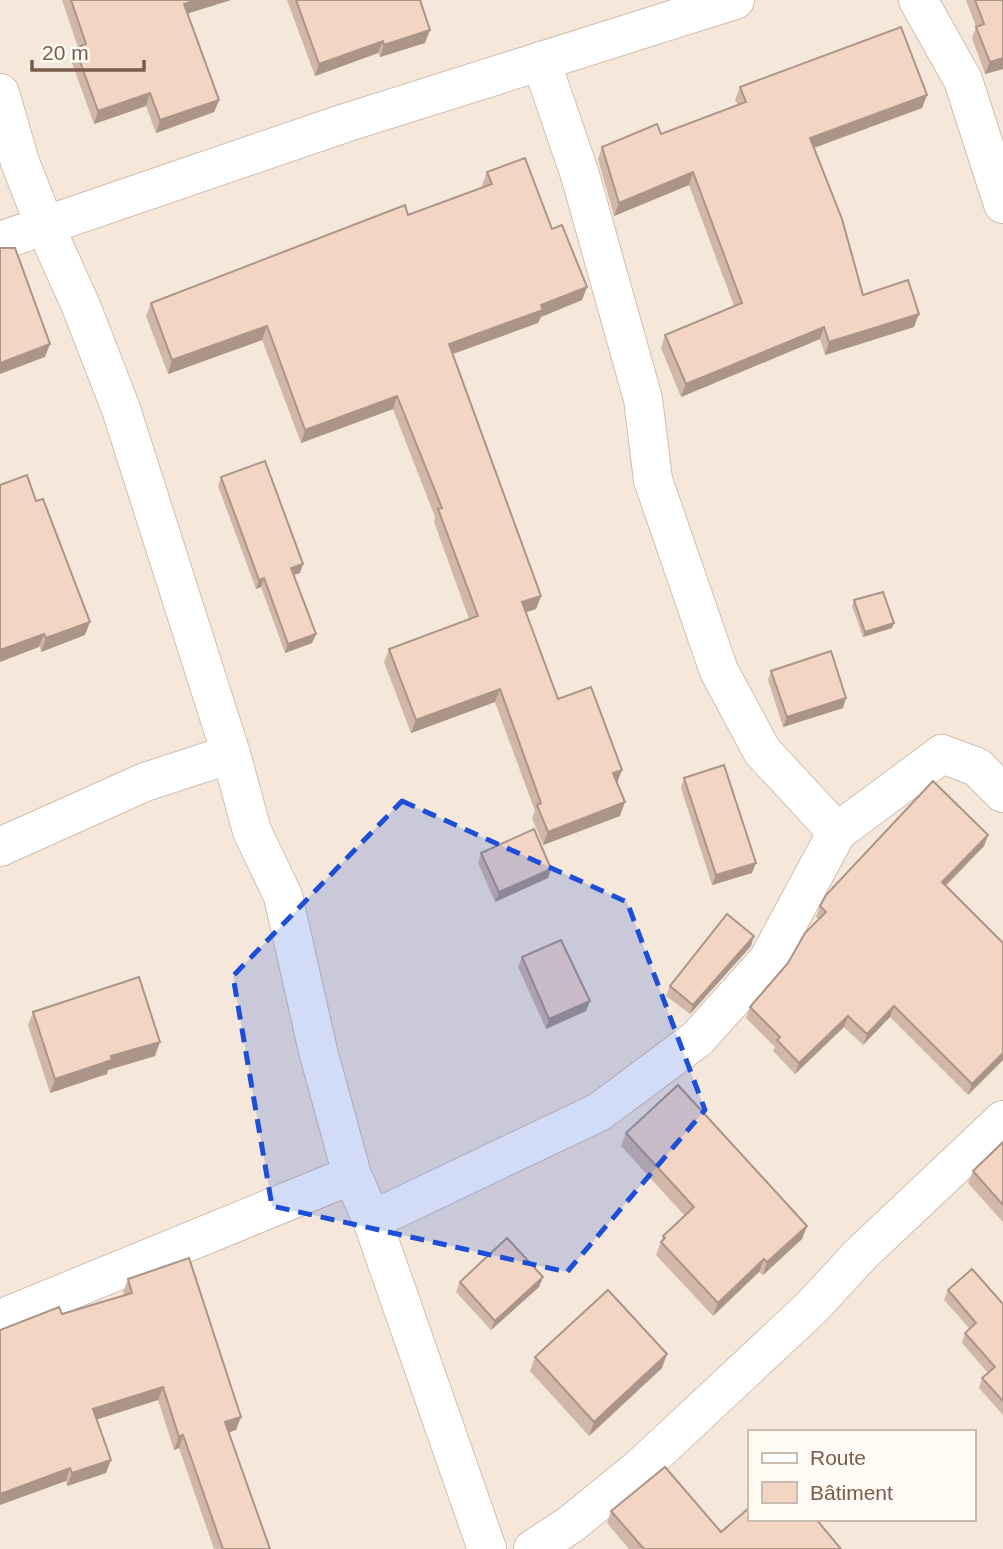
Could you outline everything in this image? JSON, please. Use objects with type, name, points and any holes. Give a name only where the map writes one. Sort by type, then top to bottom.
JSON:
[{"type":"street","points":[[0,241],[541,61],[735,0]]},
{"type":"street","points":[[918,0],[962,80],[1003,204]]},
{"type":"street","points":[[541,61],[580,175],[643,399],[653,480],[719,671],[762,751],[837,832]]},
{"type":"street","points":[[0,93],[20,162],[81,306],[121,410],[231,754],[251,831],[283,896],[318,1051],[352,1175],[372,1220],[487,1549]]},
{"type":"street","points":[[0,847],[145,782],[231,754]]},
{"type":"street","points":[[372,1220],[599,1112],[697,1039],[768,960],[837,832],[942,754],[977,767],[1003,793]]},
{"type":"street","points":[[533,1549],[570,1524],[641,1466],[811,1308],[862,1254],[1003,1120]]},
{"type":"street","points":[[0,1319],[352,1175]]},
{"type":"highlighted area","points":[[402,801],[627,902],[705,1110],[567,1272],[272,1206],[233,976]]},
{"type":"shaded area","points":[[0,0],[1003,0],[1003,1549],[0,1549]]},
{"type":"building","points":[[71,0],[196,0],[184,4],[219,100],[160,120],[150,93],[98,111],[75,48],[86,44]]},
{"type":"building","points":[[296,0],[420,0],[430,30],[384,45],[383,41],[319,64]]},
{"type":"building","points":[[975,0],[1003,0],[1003,58],[990,62],[976,27],[984,24]]},
{"type":"building","points":[[901,27],[927,95],[810,138],[842,219],[863,295],[908,280],[919,314],[829,342],[824,327],[686,384],[665,335],[742,303],[693,172],[619,203],[602,147],[657,124],[661,134],[746,102],[740,87]]},
{"type":"building","points":[[525,158],[552,229],[562,225],[587,287],[541,305],[543,310],[449,344],[541,596],[522,602],[558,699],[591,687],[622,770],[613,773],[625,802],[548,832],[537,805],[541,803],[500,689],[416,720],[389,649],[478,616],[438,509],[442,508],[397,396],[305,430],[267,326],[172,360],[151,303],[405,205],[408,215],[492,184],[487,172]]},
{"type":"building","points":[[0,248],[15,248],[50,344],[0,363]]},
{"type":"building","points":[[265,461],[303,564],[291,568],[316,634],[288,644],[264,578],[259,580],[221,477]]},
{"type":"building","points":[[27,475],[36,501],[43,499],[90,622],[46,638],[44,634],[0,650],[0,485]]},
{"type":"building","points":[[883,592],[894,623],[865,632],[854,600]]},
{"type":"building","points":[[831,651],[846,698],[787,717],[771,671]]},
{"type":"building","points":[[724,765],[756,863],[716,875],[684,778]]},
{"type":"building","points":[[933,781],[988,835],[942,882],[1003,943],[1003,1053],[972,1084],[894,1006],[867,1034],[848,1016],[799,1063],[777,1040],[780,1037],[750,1007],[788,963],[805,933],[826,912],[820,906],[826,895]]},
{"type":"building","points":[[534,829],[551,869],[499,892],[481,853]]},
{"type":"building","points":[[727,914],[754,936],[693,1005],[670,986]]},
{"type":"building","points":[[561,940],[590,1001],[549,1019],[522,957]]},
{"type":"building","points":[[139,977],[160,1042],[111,1056],[112,1060],[55,1079],[33,1012]]},
{"type":"building","points":[[678,1085],[807,1226],[767,1262],[764,1259],[718,1303],[661,1242],[665,1238],[663,1236],[694,1207],[626,1133]]},
{"type":"building","points":[[1003,1142],[1003,1205],[973,1171]]},
{"type":"building","points":[[507,1238],[543,1277],[495,1321],[460,1282]]},
{"type":"building","points":[[189,1258],[241,1417],[225,1422],[270,1549],[223,1549],[183,1435],[179,1437],[163,1387],[93,1409],[111,1460],[72,1473],[70,1468],[0,1494],[0,1330],[59,1307],[62,1314],[132,1293],[128,1279]]},
{"type":"building","points":[[972,1269],[1003,1304],[1003,1401],[982,1378],[995,1367],[965,1333],[976,1323],[948,1290]]},
{"type":"building","points":[[608,1290],[667,1354],[594,1422],[535,1357]]},
{"type":"building","points":[[665,1467],[721,1532],[748,1509],[748,1521],[818,1521],[841,1549],[644,1549],[611,1511]]}]
